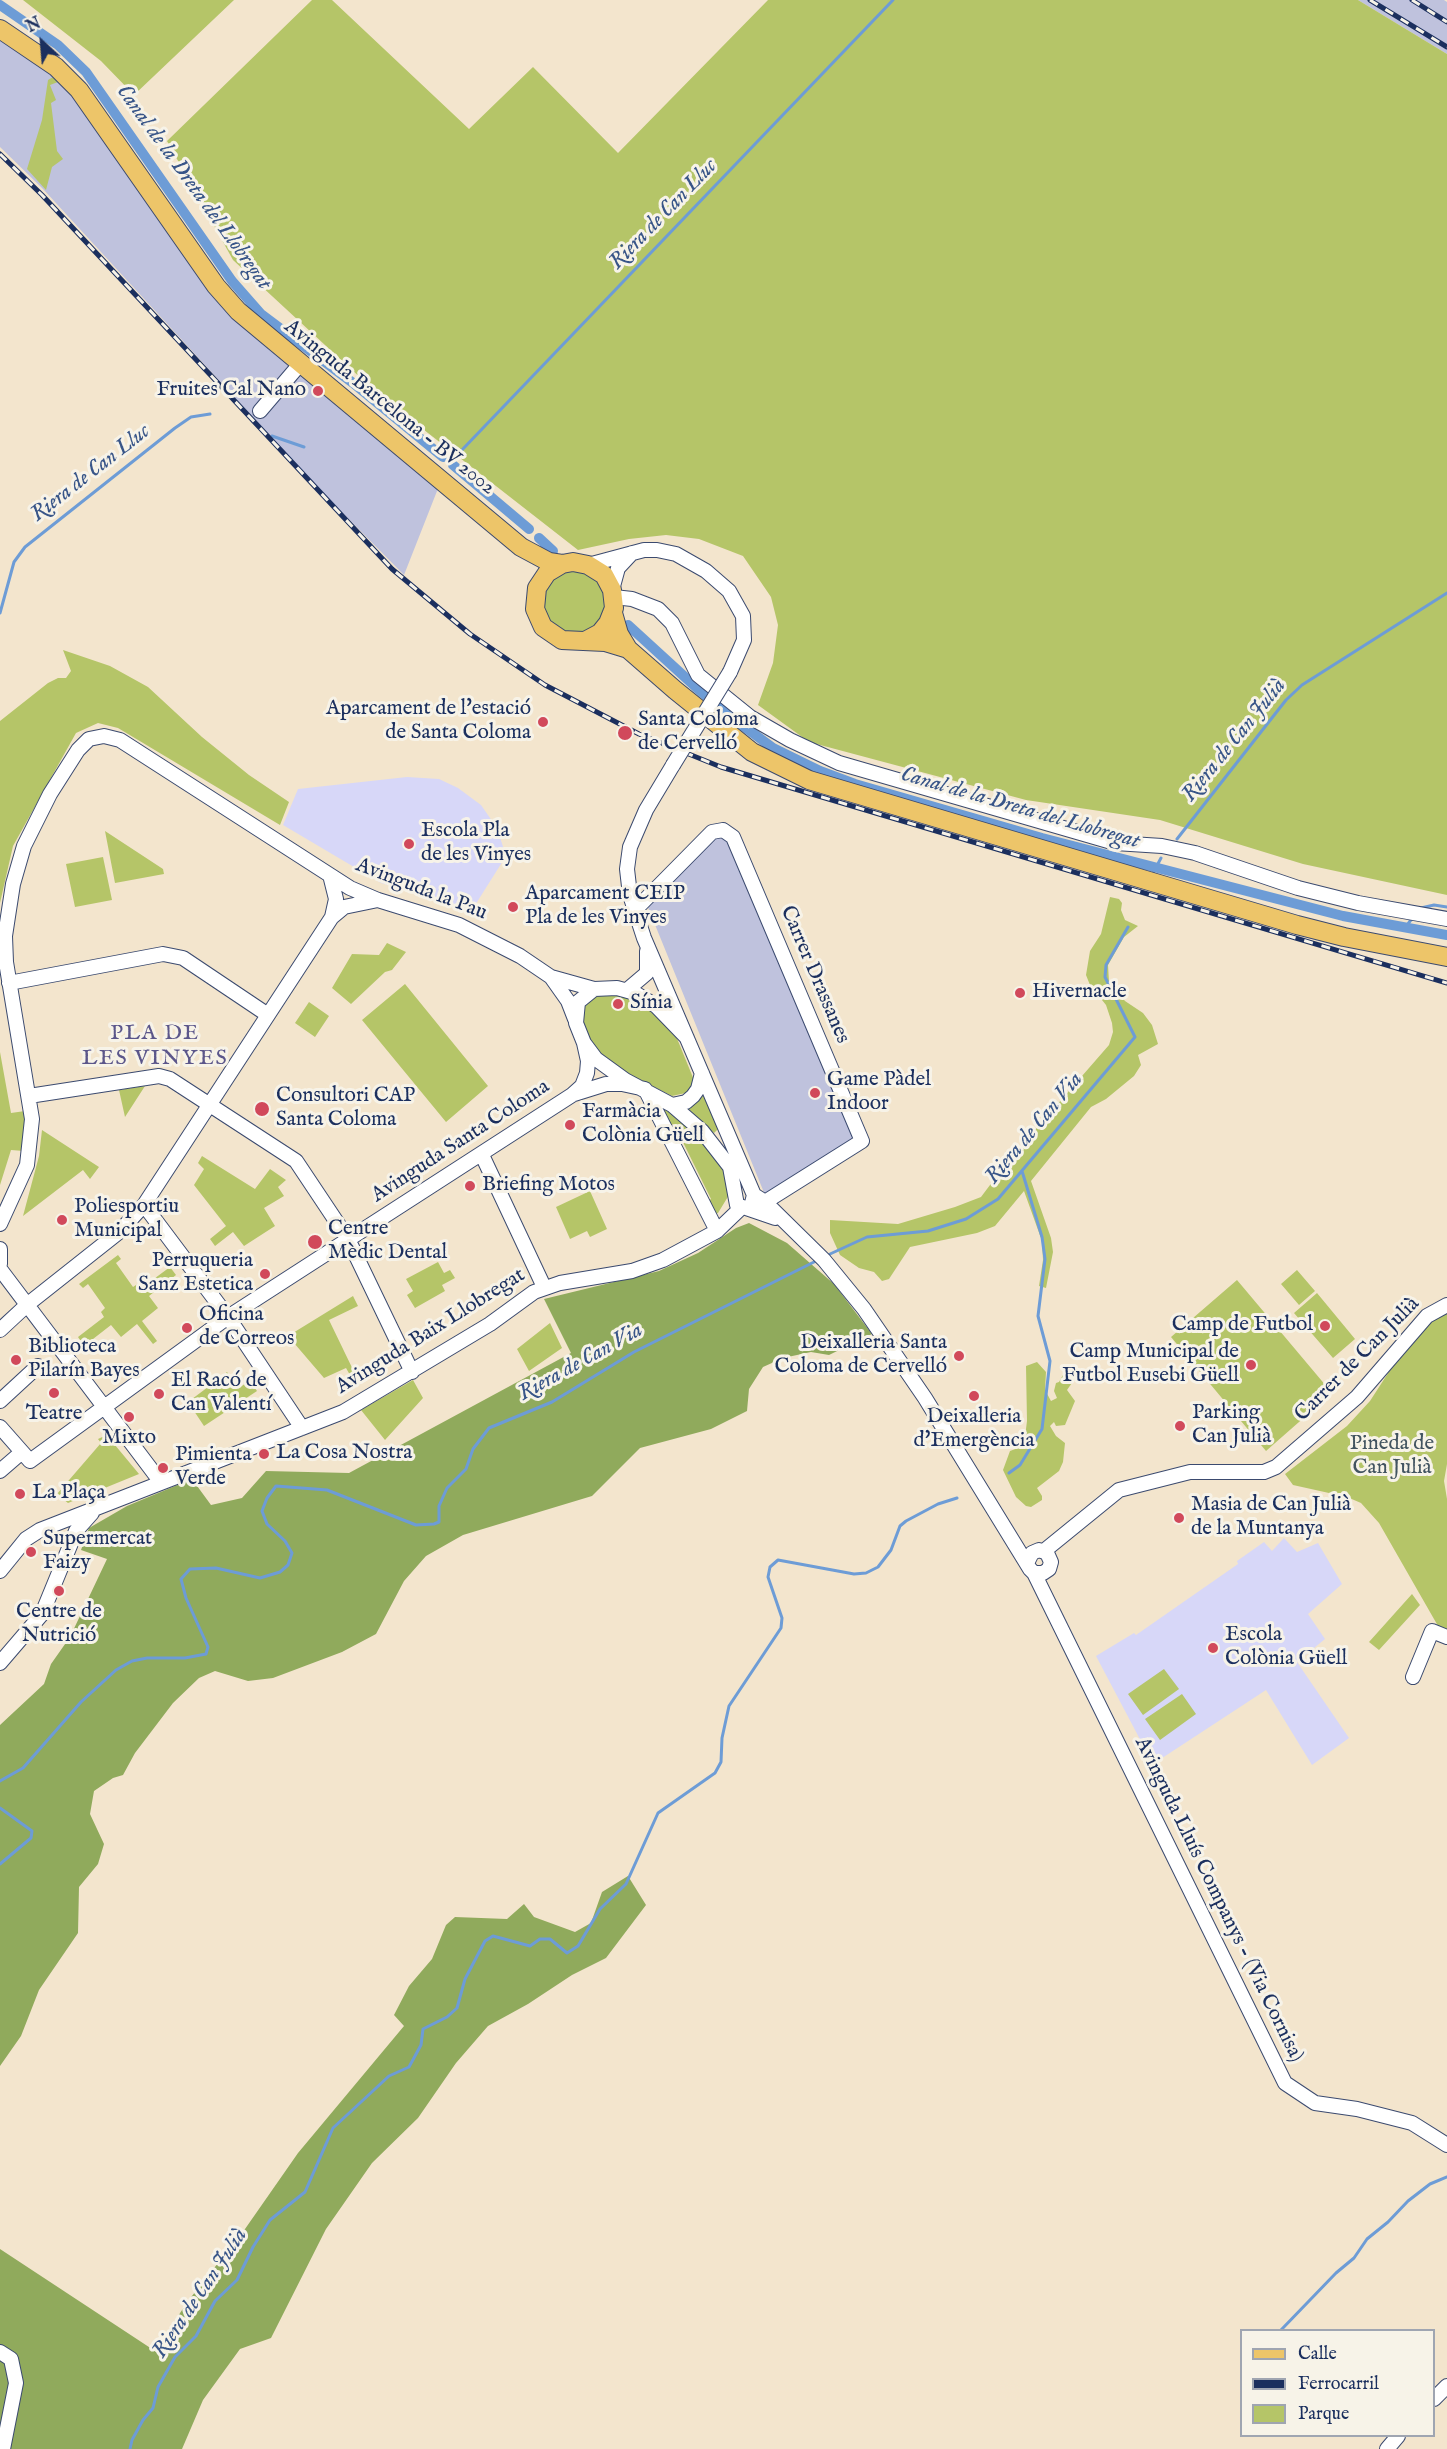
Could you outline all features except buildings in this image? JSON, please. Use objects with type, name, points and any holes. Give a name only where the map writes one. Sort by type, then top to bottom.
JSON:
[{"type":"main road","name":"Avinguda Barcelona - BV 2002","points":[[0,28],[56,67],[71,81],[216,286],[246,319],[521,547],[549,562],[562,564]]},
{"type":"main road","points":[[521,547],[537,588],[535,609],[543,627],[562,640],[605,642],[628,649]]},
{"type":"main road","points":[[537,588],[547,573],[562,564],[573,562],[588,565],[604,575],[613,600],[619,634],[628,649],[752,752],[809,780],[1281,920],[1344,937],[1447,957]]},
{"type":"main road","points":[[585,640],[604,629],[613,600]]},
{"type":"street","points":[[260,411],[301,363]]},
{"type":"street","points":[[588,565],[632,553],[657,550],[676,554],[706,571],[729,591],[741,609],[745,631],[741,648],[730,672],[646,810],[630,847],[627,869],[634,911],[645,940],[756,1196]]},
{"type":"street","points":[[632,553],[618,568],[613,600],[632,599],[658,609],[672,623],[698,675],[750,717],[790,740],[839,763],[1115,843],[1162,846],[1195,853],[1298,888],[1358,903],[1447,919]]},
{"type":"street","name":"Avinguda la Pau","points":[[9,983],[5,936],[19,861],[50,794],[69,763],[83,743],[96,737],[120,740],[330,876],[378,900],[459,925],[520,956],[550,977],[594,989],[607,987],[627,990]]},
{"type":"street","name":"Carrer Drassanes","points":[[634,911],[712,832],[723,830],[733,837],[862,1141],[756,1196]]},
{"type":"street","points":[[330,876],[336,899],[332,917]]},
{"type":"street","points":[[0,1329],[119,1232],[144,1205],[332,917],[344,907],[378,900]]},
{"type":"street","points":[[645,940],[647,973],[627,990],[656,1006],[687,1038]]},
{"type":"street","points":[[0,1224],[27,1165],[32,1119],[9,983],[163,954],[183,958],[268,1015]]},
{"type":"street","points":[[550,977],[567,1001],[584,1043],[607,1068],[672,1105],[702,1131],[722,1154],[733,1176],[735,1202],[744,1208],[753,1202],[756,1196]]},
{"type":"street","points":[[576,1023],[578,1002],[594,989]]},
{"type":"street","name":"Avinguda Santa Coloma","points":[[22,1452],[30,1461],[228,1317],[572,1095],[582,1086],[587,1073],[588,1061],[584,1043]]},
{"type":"street","points":[[672,1105],[686,1102],[693,1096],[698,1089],[702,1072]]},
{"type":"street","points":[[29,1096],[157,1075],[170,1079],[296,1161],[348,1239],[412,1372]]},
{"type":"street","name":"Avinguda Santa Coloma","points":[[572,1095],[606,1084],[622,1084],[645,1089]]},
{"type":"street","points":[[645,1089],[717,1231]]},
{"type":"street","points":[[482,1155],[544,1287]]},
{"type":"street","points":[[735,1193],[743,1188],[756,1196]]},
{"type":"street","name":"Avinguda Lluís Companys - (Via Cornisa)","points":[[756,1196],[831,1268],[864,1309],[925,1398],[1031,1568],[1285,2083],[1315,2103],[1358,2109],[1412,2123],[1447,2145]]},
{"type":"street","points":[[144,1205],[228,1317],[302,1428]]},
{"type":"street","name":"Avinguda Lluís Companys - (Via Cornisa)","points":[[744,1208],[783,1221]]},
{"type":"street","name":"Avinguda Baix Llobregat","points":[[0,1571],[30,1535],[160,1481],[343,1412],[412,1372],[544,1287],[632,1271],[663,1260],[717,1231],[744,1208]]},
{"type":"street","points":[[0,1249],[0,1264]]},
{"type":"street","points":[[0,1269],[160,1481]]},
{"type":"street","name":"Carrer de Can Julià","points":[[1041,1551],[1119,1490],[1190,1472],[1264,1472],[1276,1467],[1357,1397],[1427,1316],[1447,1305]]},
{"type":"street","points":[[0,1401],[38,1365]]},
{"type":"street","points":[[0,1427],[22,1452],[0,1471]]},
{"type":"street","points":[[0,1663],[42,1614],[76,1531],[88,1516],[104,1505]]},
{"type":"street","points":[[66,1520],[74,1524],[76,1531]]},
{"type":"street","points":[[1008,1534],[1041,1551],[1051,1559],[1049,1569],[1043,1573],[1031,1568],[1032,1553],[1041,1551]]},
{"type":"street","name":"Avinguda Lluís Companys - (Via Cornisa)","points":[[1049,1569],[1052,1608]]},
{"type":"street","points":[[1413,1677],[1432,1631],[1447,1637]]},
{"type":"street","points":[[0,2352],[11,2359],[16,2383],[3,2449]]},
{"type":"street","points":[[1435,2398],[1447,2386]]},
{"type":"street","points":[[1387,2449],[1397,2437]]},
{"type":"shaded area","points":[[1358,0],[1444,0],[1447,2],[1447,54]]},
{"type":"shaded area","points":[[0,33],[63,82],[204,282],[439,486],[404,575],[319,489],[43,189],[0,147]]},
{"type":"shaded area","name":"Escola Pla de les Vinyes","points":[[407,777],[439,779],[458,788],[481,805],[497,828],[506,856],[472,910],[381,883],[283,825],[298,789]]},
{"type":"shaded area","points":[[715,829],[727,835],[855,1137],[765,1195],[647,905]]},
{"type":"shaded area","name":"Escola Colònia Güell","points":[[1284,1538],[1297,1552],[1318,1543],[1342,1584],[1308,1614],[1325,1639],[1297,1662],[1349,1738],[1312,1765],[1266,1690],[1153,1764],[1096,1656],[1134,1633],[1136,1635],[1238,1564],[1237,1561],[1264,1542],[1272,1551]]},
{"type":"green space","points":[[23,0],[234,0],[134,95],[101,61]]},
{"type":"green space","points":[[312,0],[332,0],[469,129],[533,67],[618,153],[768,0],[1358,0],[1447,54],[1447,895],[1303,864],[1160,820],[1026,800],[809,742],[758,705],[773,663],[778,625],[771,597],[743,556],[699,539],[666,535],[629,539],[578,550],[378,394],[233,260],[167,141]]},
{"type":"green space","points":[[53,77],[58,82],[50,85],[56,100],[51,103],[57,151],[63,159],[52,167],[46,190],[27,169],[42,120],[48,80]]},
{"type":"green space","points":[[568,569],[580,569],[597,578],[604,589],[606,601],[604,613],[597,624],[580,633],[568,633],[556,628],[547,619],[542,607],[542,595],[547,583],[556,574]]},
{"type":"green space","points":[[63,650],[110,666],[148,687],[202,737],[249,775],[289,802],[280,825],[118,728],[98,723],[76,733],[13,846],[0,903],[0,721],[48,683],[58,678],[66,678],[71,671]]},
{"type":"green space","points":[[105,831],[163,869],[164,874],[115,883]]},
{"type":"green space","points":[[103,857],[112,900],[75,907],[66,864]]},
{"type":"green space","points":[[1110,897],[1119,899],[1122,903],[1121,910],[1125,920],[1138,926],[1124,937],[1108,965],[1109,982],[1125,1001],[1143,1013],[1152,1025],[1158,1044],[1138,1055],[1141,1065],[1134,1076],[1106,1099],[1091,1107],[1031,1181],[1051,1238],[1053,1252],[1046,1288],[1039,1286],[1043,1260],[1042,1241],[1024,1191],[995,1226],[977,1233],[910,1247],[889,1279],[882,1281],[874,1272],[859,1268],[840,1255],[830,1233],[830,1220],[898,1224],[981,1197],[1008,1161],[1109,1045],[1113,1032],[1112,1023],[1106,1005],[1090,985],[1086,975],[1090,951],[1101,934]]},
{"type":"green space","points":[[387,943],[406,952],[392,970],[385,972],[351,1004],[332,988],[352,954],[379,955]]},
{"type":"green space","points":[[405,984],[488,1086],[446,1122],[362,1020]]},
{"type":"green space","points":[[611,994],[630,997],[656,1013],[676,1036],[694,1080],[690,1092],[672,1096],[624,1072],[606,1060],[590,1042],[583,1024],[582,1009],[585,1003],[596,995]]},
{"type":"green space","points":[[309,1002],[329,1016],[315,1037],[295,1023]]},
{"type":"green space","points":[[0,1052],[11,1113],[25,1111],[26,1119],[24,1151],[11,1150],[0,1185]]},
{"type":"green space","points":[[145,1086],[125,1117],[119,1090]]},
{"type":"green space","points":[[702,1096],[706,1097],[719,1128],[714,1133],[687,1109]]},
{"type":"green space","points":[[658,1103],[693,1129],[726,1169],[729,1195],[718,1213],[715,1214],[705,1202],[711,1199],[674,1124],[666,1127]]},
{"type":"green space","points":[[42,1130],[99,1167],[90,1179],[83,1170],[23,1216],[39,1156]]},
{"type":"green space","points":[[202,1156],[255,1189],[270,1169],[286,1180],[278,1187],[284,1196],[264,1208],[275,1226],[244,1246],[233,1232],[215,1246],[210,1239],[226,1226],[194,1185],[204,1169],[198,1163]]},
{"type":"green space","points":[[590,1191],[607,1229],[590,1237],[587,1231],[570,1239],[556,1207]]},
{"type":"green space","points":[[749,1223],[787,1243],[834,1284],[872,1334],[829,1355],[811,1352],[783,1358],[763,1367],[749,1389],[747,1411],[711,1429],[640,1448],[592,1496],[463,1535],[426,1556],[404,1581],[376,1634],[342,1652],[273,1678],[248,1681],[215,1671],[199,1678],[173,1703],[135,1753],[123,1775],[113,1778],[94,1791],[90,1814],[104,1844],[98,1864],[79,1887],[78,1933],[39,1990],[21,2036],[0,2066],[0,1725],[44,1684],[51,1664],[70,1637],[107,1559],[81,1550],[89,1528],[127,1506],[192,1479],[211,1505],[242,1498],[266,1471],[349,1473],[571,1353],[544,1299],[659,1271],[698,1253],[736,1228]]},
{"type":"green space","points":[[118,1255],[121,1259],[116,1263],[133,1287],[139,1283],[143,1287],[170,1267],[176,1275],[149,1296],[158,1308],[142,1321],[157,1341],[153,1344],[137,1324],[121,1337],[111,1325],[84,1346],[78,1337],[104,1317],[101,1312],[105,1308],[88,1284],[83,1288],[79,1284]]},
{"type":"green space","points":[[438,1262],[444,1273],[450,1270],[455,1278],[442,1285],[445,1291],[415,1308],[407,1295],[413,1291],[406,1279]]},
{"type":"green space","points":[[1297,1270],[1315,1291],[1299,1305],[1281,1284]]},
{"type":"green space","name":"Camp Municipal de Futbol Eusebi Güell","points":[[1237,1280],[1332,1393],[1266,1451],[1171,1337]]},
{"type":"green space","name":"Camp de Futbol","points":[[1317,1293],[1355,1339],[1333,1358],[1294,1313]]},
{"type":"green space","points":[[353,1296],[358,1306],[329,1320],[358,1380],[354,1382],[346,1368],[324,1378],[288,1336]]},
{"type":"green space","name":"Pineda de Can Julià","points":[[1447,1311],[1447,1464],[1444,1481],[1447,1499],[1447,1630],[1438,1626],[1379,1523],[1361,1503],[1347,1497],[1293,1485],[1285,1474],[1347,1426],[1370,1401],[1392,1367],[1424,1327],[1433,1317]]},
{"type":"green space","points":[[550,1323],[562,1348],[529,1371],[517,1349]]},
{"type":"green space","points":[[1037,1362],[1046,1372],[1045,1390],[1051,1401],[1057,1398],[1054,1391],[1056,1383],[1064,1373],[1071,1372],[1074,1380],[1067,1390],[1075,1401],[1065,1425],[1056,1426],[1054,1422],[1050,1426],[1056,1436],[1065,1443],[1063,1462],[1059,1471],[1037,1488],[1042,1500],[1031,1507],[1026,1506],[1016,1497],[1003,1470],[1010,1451],[1018,1448],[1025,1437],[1026,1366]]},
{"type":"green space","points":[[227,1372],[238,1388],[250,1381],[257,1391],[204,1426],[188,1402],[208,1387],[211,1390],[221,1383],[219,1379]]},
{"type":"green space","points":[[413,1380],[423,1398],[385,1440],[361,1410]]},
{"type":"green space","points":[[113,1432],[119,1441],[115,1445],[139,1474],[68,1503],[57,1494],[101,1443],[98,1439]]},
{"type":"green space","points":[[1412,1594],[1420,1605],[1379,1650],[1369,1642]]},
{"type":"green space","points":[[1164,1669],[1179,1689],[1143,1715],[1128,1694]]},
{"type":"green space","points":[[1182,1694],[1196,1714],[1160,1740],[1145,1719]]},
{"type":"green space","points":[[628,1876],[646,1905],[606,1958],[572,1975],[528,2004],[488,2026],[456,2063],[418,2118],[372,2163],[326,2229],[271,2338],[240,2349],[203,2400],[182,2449],[0,2449],[0,2249],[155,2351],[188,2301],[245,2229],[298,2153],[404,2026],[394,2015],[409,1986],[432,1959],[446,1925],[455,1917],[507,1919],[524,1904],[534,1917],[575,1932],[591,1923],[602,1892]]},
{"type":"waterway","name":"Riera de Can Lluc","points":[[460,452],[893,0]]},
{"type":"waterway","name":"Canal de la Dreta del Llobregat","points":[[0,5],[58,45],[86,72],[232,281],[261,314],[353,383],[443,457]]},
{"type":"waterway","name":"Riera de Can Lluc","points":[[0,613],[14,562],[25,547],[175,428],[191,417],[210,414]]},
{"type":"waterway","points":[[272,436],[304,447]]},
{"type":"waterway","name":"Canal de la Dreta del Llobregat","points":[[453,465],[529,529]]},
{"type":"waterway","name":"Canal de la Dreta del Llobregat","points":[[539,538],[553,551]]},
{"type":"waterway","name":"Riera de Can Julià","points":[[1177,839],[1286,700],[1302,685],[1447,593]]},
{"type":"waterway","name":"Canal de la Dreta del Llobregat","points":[[628,625],[698,689],[746,728],[773,748],[820,771],[855,784],[1042,838],[1343,916],[1447,935]]},
{"type":"waterway","name":"Riera de Can Via","points":[[1153,873],[1161,858]]},
{"type":"waterway","points":[[1421,908],[1434,905],[1447,907]]},
{"type":"waterway","points":[[1405,928],[1413,917]]},
{"type":"waterway","name":"Riera de Can Via","points":[[830,1254],[867,1237],[928,1231],[966,1219],[998,1199],[1135,1037],[1105,977],[1106,965],[1128,927]]},
{"type":"waterway","name":"Riera de Can Julià","points":[[1009,1473],[1020,1465],[1042,1429],[1050,1361],[1038,1316],[1045,1259],[1042,1237],[1022,1171]]},
{"type":"waterway","name":"Riera de Can Via","points":[[0,1781],[23,1768],[81,1702],[116,1670],[132,1661],[147,1658],[185,1658],[206,1654],[208,1647],[186,1598],[181,1579],[190,1569],[216,1568],[260,1578],[280,1572],[288,1565],[292,1553],[285,1541],[267,1524],[262,1511],[267,1498],[276,1486],[327,1490],[416,1525],[439,1522],[439,1506],[447,1488],[466,1469],[473,1449],[489,1428],[552,1402],[634,1352],[814,1262]]},
{"type":"waterway","name":"Riera de Can Julià","points":[[130,2449],[132,2440],[143,2420],[153,2408],[158,2387],[175,2357],[196,2336],[215,2301],[237,2280],[253,2247],[270,2220],[305,2192],[333,2128],[389,2076],[409,2067],[421,2045],[423,2029],[447,2017],[457,2008],[465,1979],[485,1941],[493,1936],[530,1946],[540,1939],[550,1939],[567,1953],[578,1946],[600,1909],[626,1884],[658,1813],[715,1773],[721,1762],[722,1738],[729,1706],[781,1628],[782,1618],[768,1577],[770,1567],[778,1560],[854,1574],[866,1573],[878,1567],[891,1550],[900,1526],[906,1521],[938,1504],[957,1498]]},
{"type":"waterway","name":"Riera de Can Via","points":[[0,1808],[32,1831],[31,1838],[0,1864]]},
{"type":"waterway","points":[[1282,2329],[1336,2273],[1354,2258],[1367,2239],[1388,2222],[1408,2201],[1430,2184],[1447,2177]]},
{"type":"railway","points":[[1370,0],[1447,47]]},
{"type":"railway","points":[[1412,0],[1447,22]]},
{"type":"railway","points":[[0,154],[42,195],[392,569],[470,634],[545,685],[639,734],[721,767],[1447,983]]},
{"type":"place","name":"Fruites Cal Nano","points":[[318,391]]},
{"type":"place","name":"Aparcament de l'estació de Santa Coloma","points":[[543,722]]},
{"type":"place","name":"Santa Coloma de Cervelló","points":[[625,733]]},
{"type":"place","name":"Escola Pla de les Vinyes","points":[[409,844]]},
{"type":"place","name":"Aparcament CEIP Pla de les Vinyes","points":[[513,907]]},
{"type":"place","name":"Hivernacle","points":[[1020,993]]},
{"type":"place","name":"Sínia","points":[[618,1004]]},
{"type":"place","name":"Game Pàdel Indoor","points":[[815,1093]]},
{"type":"place","name":"Consultori CAP Santa Coloma","points":[[262,1109]]},
{"type":"place","name":"Farmàcia Colònia Güell","points":[[570,1125]]},
{"type":"place","name":"Briefing Motos","points":[[470,1186]]},
{"type":"place","name":"Poliesportiu Municipal","points":[[62,1220]]},
{"type":"place","name":"Centre Mèdic Dental","points":[[315,1242]]},
{"type":"place","name":"Perruqueria Sanz Estetica","points":[[265,1274]]},
{"type":"place","name":"Camp de Futbol","points":[[1325,1326]]},
{"type":"place","name":"Oficina de Correos","points":[[187,1328]]},
{"type":"place","name":"Deixalleria Santa Coloma de Cervelló","points":[[959,1356]]},
{"type":"place","name":"Biblioteca Pilarín Bayes","points":[[16,1360]]},
{"type":"place","name":"Camp Municipal de Futbol Eusebi Güell","points":[[1251,1365]]},
{"type":"place","name":"Teatre","points":[[54,1393]]},
{"type":"place","name":"El Racó de Can Valentí","points":[[159,1394]]},
{"type":"place","name":"Deixalleria d'Emergència","points":[[974,1396]]},
{"type":"place","name":"Mixto","points":[[129,1417]]},
{"type":"place","name":"Parking Can Julià","points":[[1180,1426]]},
{"type":"place","name":"La Cosa Nostra","points":[[264,1454]]},
{"type":"place","name":"Pimienta Verde","points":[[163,1468]]},
{"type":"place","name":"La Plaça","points":[[20,1494]]},
{"type":"place","name":"Masia de Can Julià de la Muntanya","points":[[1179,1518]]},
{"type":"place","name":"Supermercat Faizy","points":[[31,1552]]},
{"type":"place","name":"Centre de Nutrició","points":[[59,1591]]},
{"type":"place","name":"Escola Colònia Güell","points":[[1213,1648]]},
{"type":"district","name":"PLA DE LES VINYES","points":[[155,1046]]}]
